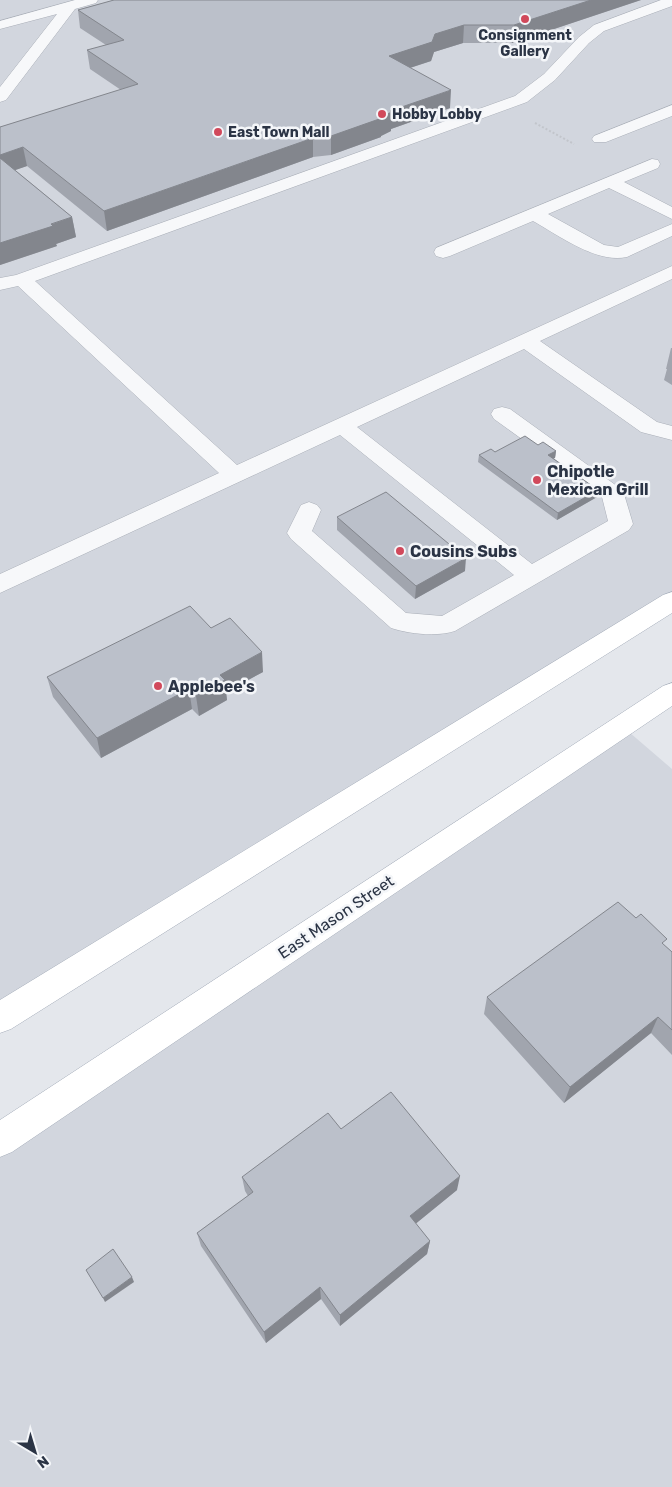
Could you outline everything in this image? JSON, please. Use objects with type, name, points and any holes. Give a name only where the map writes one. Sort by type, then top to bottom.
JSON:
[{"type":"main road","points":[[0,1018],[672,602]]},
{"type":"main road","name":"East Mason Street","points":[[0,1140],[672,693]]},
{"type":"lane","points":[[0,25],[91,0]]},
{"type":"lane","points":[[0,284],[22,278],[521,99],[536,90],[593,30],[672,1]]},
{"type":"lane","points":[[0,97],[71,5]]},
{"type":"lane","points":[[600,138],[672,110]]},
{"type":"lane","points":[[443,252],[610,182],[659,166]]},
{"type":"lane","points":[[610,182],[672,214]]},
{"type":"lane","points":[[534,214],[599,250],[620,253],[672,229]]},
{"type":"lane","points":[[0,584],[234,474],[670,275]]},
{"type":"lane","points":[[22,278],[234,474]]},
{"type":"lane","points":[[525,340],[649,427],[672,433]]},
{"type":"lane","points":[[309,510],[299,533],[400,622],[446,625],[621,524],[613,494],[502,414]]},
{"type":"lane","points":[[341,425],[531,576]]},
{"type":"shaded area","points":[[0,0],[672,0],[672,601],[0,1018]]},
{"type":"shaded area","points":[[622,726],[672,769],[672,1487],[0,1487],[0,1140]]},
{"type":"building","name":"East Town Mall","points":[[114,0],[591,0],[514,25],[464,25],[435,34],[432,42],[389,56],[451,90],[390,111],[392,112],[380,117],[382,118],[331,136],[313,138],[104,211],[23,147],[0,155],[0,127],[138,84],[87,50],[124,40],[78,10]]},
{"type":"building","points":[[0,158],[72,217],[51,224],[53,226],[0,243]]},
{"type":"building","name":"Chipotle Mexican Grill","points":[[525,436],[538,445],[543,442],[556,451],[548,455],[598,490],[558,513],[479,455],[491,449],[495,452]]},
{"type":"building","name":"Cousins Subs","points":[[386,492],[466,558],[416,586],[337,517]]},
{"type":"building","points":[[190,606],[211,628],[230,618],[262,652],[220,675],[225,680],[196,696],[189,689],[97,738],[47,677]]},
{"type":"building","points":[[618,902],[636,918],[641,914],[667,939],[662,943],[672,952],[672,1030],[658,1017],[570,1087],[487,997]]},
{"type":"building","points":[[391,1092],[460,1176],[410,1216],[430,1241],[340,1315],[320,1287],[264,1332],[197,1233],[253,1192],[242,1177],[328,1113],[341,1129]]},
{"type":"building","points":[[113,1249],[132,1277],[103,1298],[86,1270]]},
{"type":"place","name":"Consignment Gallery","points":[[525,19]]},
{"type":"place","name":"Hobby Lobby","points":[[382,114]]},
{"type":"place","name":"East Town Mall","points":[[218,132]]},
{"type":"place","name":"Chipotle Mexican Grill","points":[[537,480]]},
{"type":"place","name":"Cousins Subs","points":[[400,551]]},
{"type":"place","name":"Applebee's","points":[[158,686]]}]
